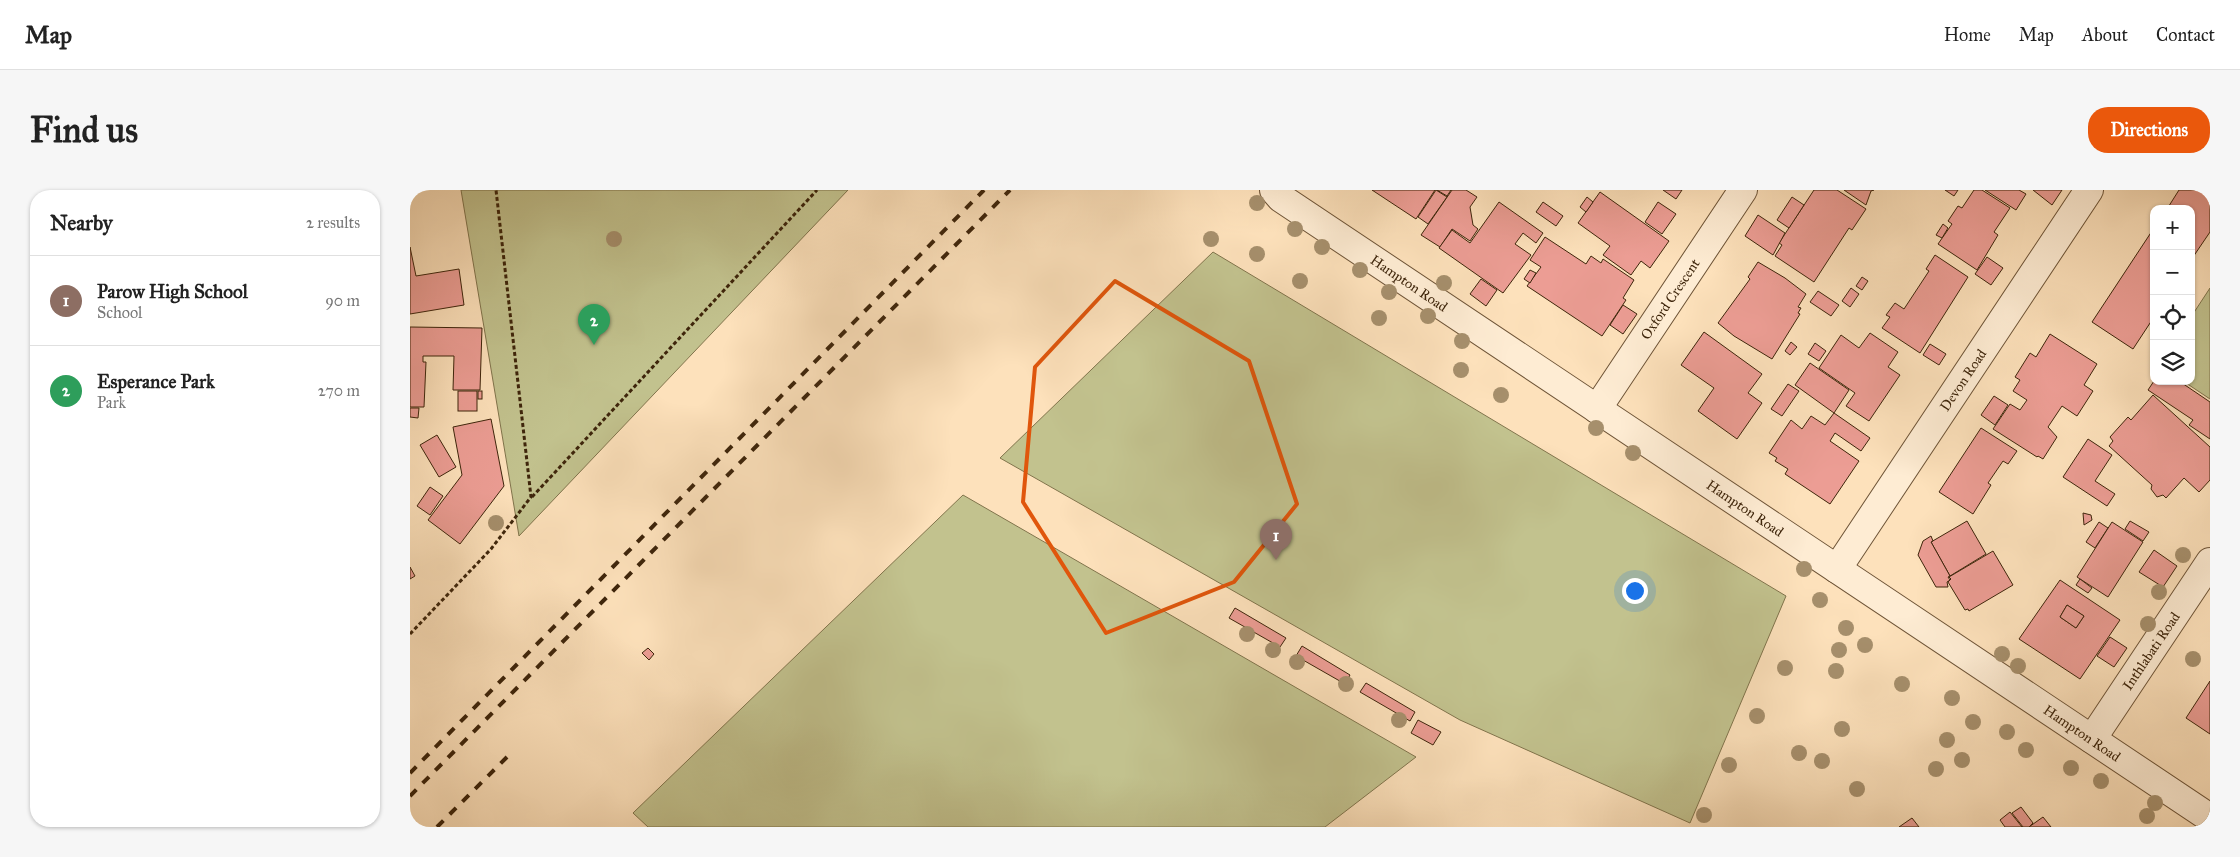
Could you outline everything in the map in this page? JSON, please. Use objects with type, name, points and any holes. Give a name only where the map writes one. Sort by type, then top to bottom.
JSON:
[{"type":"street","name":"Oxford Crescent","points":[[1597,409],[1743,190]]},
{"type":"street","name":"Devon Road","points":[[1837,569],[2089,190]]},
{"type":"street","name":"Hampton Road","points":[[1278,194],[2210,818]]},
{"type":"street","name":"Inthlabati Road","points":[[2092,739],[2210,562]]},
{"type":"path","points":[[496,190],[531,497]]},
{"type":"path","points":[[410,634],[491,549],[531,497],[817,190]]},
{"type":"highlighted area","points":[[1115,281],[1249,361],[1297,504],[1234,582],[1106,633],[1023,502],[1035,367]]},
{"type":"green space","points":[[461,190],[848,190],[519,536]]},
{"type":"green space","points":[[1213,252],[1786,596],[1690,823],[1460,720],[1000,458]]},
{"type":"green space","points":[[2210,288],[2210,399],[2189,385],[2195,385],[2195,311]]},
{"type":"green space","points":[[963,495],[1416,757],[1325,827],[648,827],[633,813]]},
{"type":"building","points":[[1372,190],[1435,190],[1416,219]]},
{"type":"building","points":[[1436,190],[1447,197],[1428,224],[1418,217]]},
{"type":"building","points":[[1437,190],[1451,190],[1447,196]]},
{"type":"building","points":[[1452,190],[1466,190],[1477,197],[1470,207],[1473,225],[1478,229],[1470,241],[1452,229],[1440,247],[1421,235]]},
{"type":"building","points":[[1663,190],[1682,190],[1676,199]]},
{"type":"building","points":[[1814,190],[1837,190],[1866,209],[1852,230],[1849,228],[1814,282],[1775,256],[1782,245],[1779,243]]},
{"type":"building","points":[[1844,190],[1874,190],[1871,191],[1866,205]]},
{"type":"building","points":[[1945,190],[1958,190],[1954,196]]},
{"type":"building","points":[[1974,190],[1982,190],[2010,208],[1994,232],[1998,235],[1977,270],[1938,244],[1952,224],[1948,221],[1958,206],[1962,208]]},
{"type":"building","points":[[1985,190],[2019,190],[2026,194],[2016,210]]},
{"type":"building","points":[[2033,190],[2062,190],[2052,205]]},
{"type":"building","points":[[2179,190],[2210,190],[2210,232],[2195,254],[2195,205],[2170,205]]},
{"type":"building","points":[[1600,192],[1669,241],[1650,268],[1641,261],[1631,275],[1603,255],[1610,246],[1578,223]]},
{"type":"building","points":[[1587,197],[1593,202],[1586,212],[1580,207]]},
{"type":"building","points":[[1792,197],[1804,205],[1789,228],[1777,220]]},
{"type":"building","points":[[1499,202],[1543,233],[1536,243],[1523,233],[1515,244],[1531,255],[1503,293],[1439,248],[1452,230],[1470,243]]},
{"type":"building","points":[[1543,202],[1563,216],[1556,226],[1536,212]]},
{"type":"building","points":[[1658,202],[1676,214],[1662,234],[1645,222]]},
{"type":"building","points":[[1758,215],[1785,233],[1773,255],[1745,236]]},
{"type":"building","points":[[1943,224],[1948,228],[1942,238],[1936,235]]},
{"type":"building","points":[[2150,234],[2150,323],[2133,349],[2092,322]]},
{"type":"building","points":[[1545,237],[1586,264],[1591,256],[1601,263],[1603,259],[1634,280],[1623,298],[1626,300],[1602,336],[1527,286],[1541,267],[1530,260]]},
{"type":"building","points":[[410,247],[416,276],[459,269],[464,305],[410,314]]},
{"type":"building","points":[[1935,255],[1968,277],[1920,353],[1882,328],[1890,317],[1886,315],[1895,303],[1904,309],[1929,271],[1926,269]]},
{"type":"building","points":[[1987,257],[2003,268],[1991,285],[1975,274]]},
{"type":"building","points":[[1758,262],[1785,278],[1806,294],[1798,307],[1801,308],[1798,313],[1800,314],[1772,359],[1734,336],[1718,323],[1750,279],[1748,277]]},
{"type":"building","points":[[1530,270],[1536,273],[1530,283],[1524,279]]},
{"type":"building","points":[[1862,277],[1868,281],[1862,290],[1856,286]]},
{"type":"building","points":[[1481,279],[1497,290],[1486,306],[1470,294]]},
{"type":"building","points":[[1851,288],[1859,294],[1850,307],[1842,301]]},
{"type":"building","points":[[1818,291],[1839,305],[1831,316],[1810,302]]},
{"type":"building","points":[[1623,305],[1637,314],[1623,334],[1610,325]]},
{"type":"building","points":[[410,327],[482,328],[480,390],[453,390],[454,356],[423,356],[423,362],[426,362],[424,407],[410,407]]},
{"type":"building","points":[[1704,332],[1762,374],[1748,393],[1762,403],[1737,439],[1698,411],[1714,388],[1681,365]]},
{"type":"building","points":[[1870,333],[1898,352],[1888,367],[1900,375],[1869,421],[1846,406],[1855,393],[1819,368],[1841,335],[1859,348]]},
{"type":"building","points":[[2050,334],[2097,364],[2084,385],[2093,391],[2077,416],[2062,406],[2048,427],[2057,437],[2043,459],[1993,429],[2010,404],[2020,410],[2027,400],[2013,391],[2020,380],[2015,377],[2030,353],[2036,357]]},
{"type":"building","points":[[1791,342],[1797,347],[1790,355],[1785,351]]},
{"type":"building","points":[[1815,343],[1826,351],[1819,361],[1808,354]]},
{"type":"building","points":[[1930,344],[1946,354],[1939,365],[1923,355]]},
{"type":"building","points":[[1810,363],[1849,390],[1834,413],[1795,385]]},
{"type":"building","points":[[1788,384],[1799,391],[1782,416],[1771,409]]},
{"type":"building","points":[[2151,385],[2185,385],[2210,402],[2210,439],[2189,425],[2193,420],[2148,390]]},
{"type":"building","points":[[458,391],[477,391],[477,411],[458,411]]},
{"type":"building","points":[[478,391],[482,391],[482,399],[478,399]]},
{"type":"building","points":[[2153,395],[2210,447],[2210,480],[2199,492],[2184,478],[2166,498],[2163,495],[2157,497],[2151,489],[2152,485],[2109,446],[2113,441],[2110,437],[2128,417],[2131,420]]},
{"type":"building","points":[[1994,396],[2008,405],[1995,425],[1981,415]]},
{"type":"building","points":[[410,408],[419,408],[418,418],[410,417]]},
{"type":"building","points":[[1834,413],[1870,438],[1861,451],[1835,433],[1830,441],[1859,461],[1830,504],[1785,474],[1788,469],[1775,461],[1777,458],[1769,453],[1791,420],[1802,429],[1811,416],[1825,425]]},
{"type":"building","points":[[491,419],[504,486],[460,544],[428,520],[462,475],[453,427]]},
{"type":"building","points":[[1981,428],[2017,451],[2008,464],[2003,461],[1988,483],[1991,485],[1973,514],[1939,492]]},
{"type":"building","points":[[437,435],[456,467],[439,477],[420,445]]},
{"type":"building","points":[[2088,439],[2112,455],[2095,481],[2115,494],[2107,506],[2063,477]]},
{"type":"building","points":[[430,487],[443,496],[430,515],[417,506]]},
{"type":"building","points":[[2083,513],[2091,515],[2092,520],[2084,525]]},
{"type":"building","points":[[1967,521],[1986,554],[1950,576],[1931,542]]},
{"type":"building","points":[[2130,521],[2149,532],[2143,541],[2125,529]]},
{"type":"building","points":[[2099,522],[2108,528],[2095,548],[2086,542]]},
{"type":"building","points":[[2112,522],[2143,542],[2108,597],[2077,577]]},
{"type":"building","points":[[1931,536],[1933,541],[1931,542],[1950,576],[1948,577],[1950,580],[1947,582],[1948,587],[1936,587],[1918,555],[1923,541]]},
{"type":"building","points":[[2154,550],[2177,566],[2163,587],[2139,572]]},
{"type":"building","points":[[1993,551],[2013,585],[1969,611],[1968,609],[1965,610],[1948,582],[1951,579],[1949,577]]},
{"type":"building","points":[[410,567],[415,576],[410,579]]},
{"type":"building","points":[[2080,579],[2092,588],[2088,593],[2076,585]]},
{"type":"building","points":[[2060,580],[2120,620],[2080,679],[2019,639]],"holes":[[[2067,605],[2084,616],[2076,628],[2060,617]]]},
{"type":"building","points":[[2067,605],[2084,616],[2076,628],[2060,617]]},
{"type":"building","points":[[1235,608],[1286,638],[1280,647],[1229,618]]},
{"type":"building","points":[[2110,637],[2127,648],[2114,667],[2097,656]]},
{"type":"building","points":[[1302,646],[1350,675],[1345,684],[1296,656]]},
{"type":"building","points":[[648,648],[654,654],[649,660],[642,653]]},
{"type":"building","points":[[2210,681],[2210,734],[2186,718]]},
{"type":"building","points":[[1366,683],[1415,712],[1410,721],[1360,692]]},
{"type":"building","points":[[1418,720],[1441,732],[1433,745],[1411,733]]},
{"type":"building","points":[[2021,807],[2033,823],[2029,827],[2023,827],[2012,813]]},
{"type":"building","points":[[2010,812],[2022,827],[2005,827],[2000,820]]},
{"type":"building","points":[[2043,817],[2051,827],[2029,827]]},
{"type":"building","points":[[1912,818],[1919,827],[1899,827]]},
{"type":"railway","points":[[410,773],[984,190]]},
{"type":"railway","points":[[410,796],[1010,190]]},
{"type":"railway","points":[[437,827],[507,757]]},
{"type":"place","name":"Esperance Park","points":[[594,345]]},
{"type":"place","name":"Parow High School","points":[[1276,560]]}]
